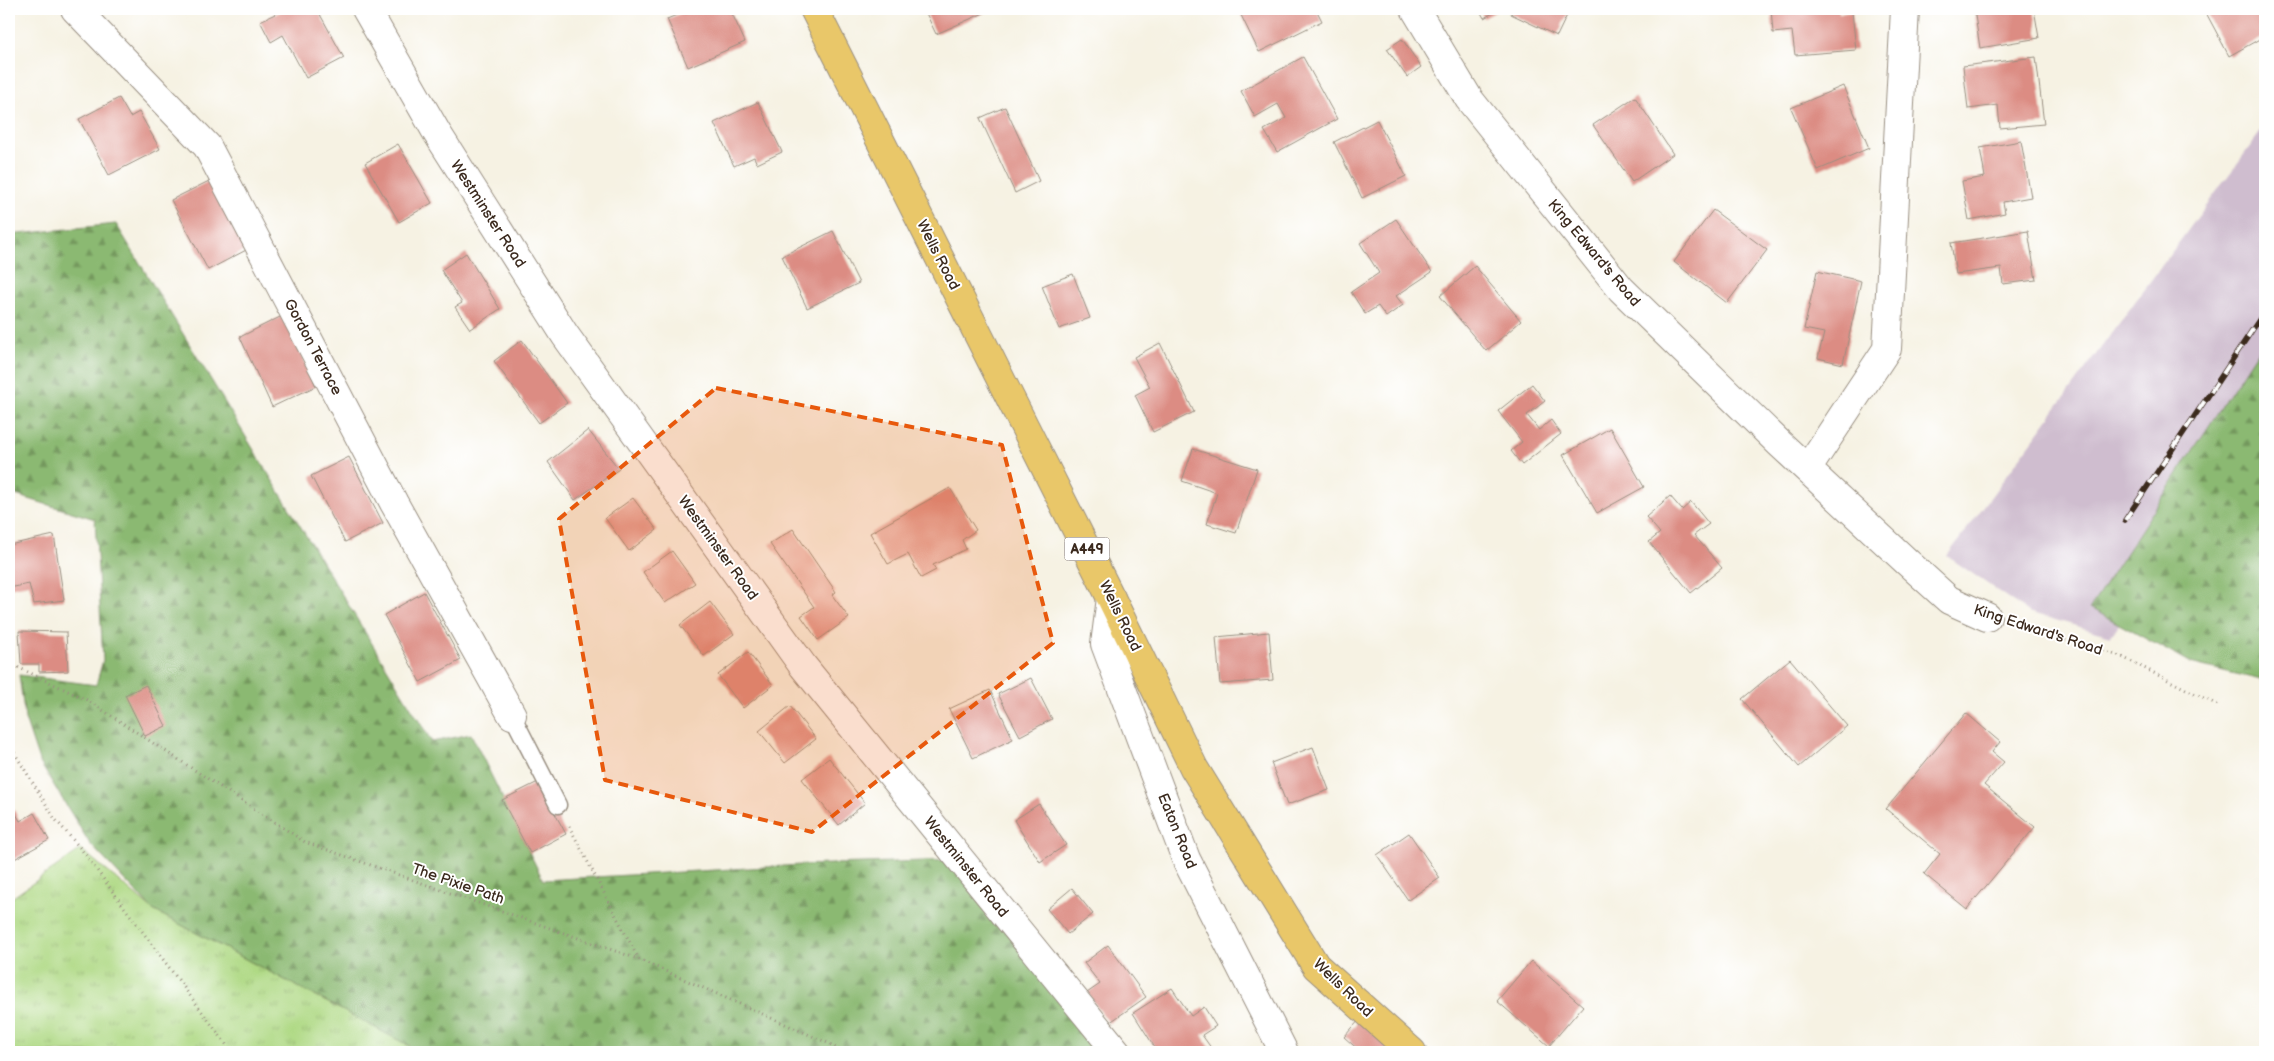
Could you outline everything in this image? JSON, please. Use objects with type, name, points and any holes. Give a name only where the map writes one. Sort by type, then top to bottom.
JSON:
[{"type":"highway","name":"Wells Road","points":[[814,9],[1111,598],[1194,768],[1316,966],[1412,1052]]},
{"type":"street","name":"Gordon Terrace","points":[[75,9],[208,146],[394,504],[512,715]]},
{"type":"street","name":"Westminster Road","points":[[366,9],[437,134],[565,335],[802,666],[1117,1052]]},
{"type":"street","name":"King Edward's Road","points":[[1415,9],[1469,99],[1621,289],[1949,600],[1987,617]]},
{"type":"street","points":[[1808,468],[1887,349],[1905,9]]},
{"type":"street","name":"Eaton Road","points":[[1111,598],[1105,644],[1186,858],[1284,1052]]},
{"type":"lane","points":[[512,715],[558,804]]},
{"type":"path","name":"King Edward's Road","points":[[1987,617],[2120,656],[2220,706]]},
{"type":"path","name":"The Pixie Path","points":[[9,663],[87,700],[305,842],[638,959],[828,1043],[842,1052]]},
{"type":"path","points":[[9,744],[55,819],[81,849],[232,1052]]},
{"type":"path","points":[[558,804],[638,959]]},
{"type":"highlighted area","points":[[716,388],[1002,445],[1053,643],[812,832],[605,780],[559,519]]},
{"type":"shaded area","points":[[2265,126],[2265,408],[2111,636],[2028,612],[1947,556]]},
{"type":"green space","points":[[116,224],[432,742],[471,734],[543,880],[801,865],[954,860],[1104,1052],[421,1052],[153,910],[90,844],[39,761],[25,719],[19,675],[96,685],[103,660],[95,519],[9,493],[9,235]]},
{"type":"green space","points":[[2265,340],[2265,671],[2261,680],[2190,663],[2090,608]]},
{"type":"green space","points":[[81,849],[153,910],[421,1052],[9,1052],[9,900]]},
{"type":"building","points":[[9,9],[12,9],[13,33],[9,33]]},
{"type":"building","points":[[286,9],[317,9],[344,58],[306,78],[283,35],[271,42],[260,21]]},
{"type":"building","points":[[691,9],[730,9],[745,42],[688,67],[667,19]]},
{"type":"building","points":[[924,9],[993,9],[936,34]]},
{"type":"building","points":[[1238,9],[1316,9],[1322,21],[1259,52]]},
{"type":"building","points":[[1479,9],[1500,9],[1484,18]]},
{"type":"building","points":[[1513,9],[1570,9],[1557,36],[1511,14]]},
{"type":"building","points":[[1771,9],[1839,9],[1839,13],[1852,12],[1856,50],[1795,55],[1792,31],[1773,33]]},
{"type":"building","points":[[1974,9],[2034,9],[2039,38],[1980,48]]},
{"type":"building","points":[[2204,9],[2265,9],[2265,36],[2229,56]]},
{"type":"building","points":[[1402,39],[1421,67],[1407,77],[1387,49]]},
{"type":"building","points":[[1303,57],[1337,119],[1277,152],[1264,130],[1286,118],[1278,104],[1255,117],[1241,91]]},
{"type":"building","points":[[2036,57],[2044,124],[2000,128],[1998,105],[1968,109],[1963,66]]},
{"type":"building","points":[[1843,86],[1869,148],[1818,170],[1791,108]]},
{"type":"building","points":[[1635,97],[1673,154],[1632,182],[1593,125]]},
{"type":"building","points":[[119,98],[130,117],[139,112],[160,149],[109,175],[79,119]]},
{"type":"building","points":[[758,102],[782,152],[757,164],[754,157],[734,166],[714,123]]},
{"type":"building","points":[[1005,107],[1039,181],[1015,193],[980,118]]},
{"type":"building","points":[[1377,120],[1406,176],[1362,198],[1334,142]]},
{"type":"building","points":[[2021,141],[2031,197],[2003,202],[2005,213],[1969,220],[1962,181],[1985,177],[1980,148]]},
{"type":"building","points":[[398,144],[432,203],[399,222],[365,163]]},
{"type":"building","points":[[213,179],[250,248],[208,270],[171,200]]},
{"type":"building","points":[[1713,210],[1767,250],[1727,303],[1674,262]]},
{"type":"building","points":[[1396,219],[1432,272],[1396,296],[1403,305],[1386,317],[1378,306],[1365,314],[1351,292],[1379,273],[1360,243]]},
{"type":"building","points":[[833,231],[859,283],[807,308],[782,256]]},
{"type":"building","points":[[2028,231],[2036,280],[2003,284],[2001,268],[1956,274],[1951,243]]},
{"type":"building","points":[[466,253],[500,309],[470,329],[455,307],[462,303],[441,270]]},
{"type":"building","points":[[1475,266],[1521,321],[1486,351],[1440,296]]},
{"type":"building","points":[[1817,271],[1861,281],[1843,364],[1818,358],[1824,333],[1804,329]]},
{"type":"building","points":[[1073,274],[1090,318],[1059,329],[1042,286]]},
{"type":"building","points":[[284,315],[316,386],[272,407],[240,337]]},
{"type":"building","points":[[522,340],[567,403],[539,423],[494,361]]},
{"type":"building","points":[[1160,343],[1194,412],[1153,432],[1135,395],[1150,387],[1134,357]]},
{"type":"building","points":[[1532,384],[1545,401],[1527,415],[1539,430],[1551,420],[1561,434],[1522,465],[1511,451],[1522,442],[1498,411]]},
{"type":"building","points":[[1610,428],[1644,487],[1597,513],[1563,455]]},
{"type":"building","points":[[588,430],[619,469],[575,500],[548,462]]},
{"type":"building","points":[[1193,449],[1257,469],[1236,533],[1207,524],[1217,493],[1182,481]]},
{"type":"building","points":[[349,457],[383,523],[345,542],[311,476]]},
{"type":"building","points":[[950,488],[976,530],[962,540],[966,549],[933,565],[936,570],[921,578],[908,554],[888,564],[870,533]]},
{"type":"building","points":[[1670,496],[1682,510],[1691,502],[1709,524],[1694,535],[1722,568],[1691,593],[1649,542],[1660,533],[1646,517]]},
{"type":"building","points":[[633,498],[657,530],[629,551],[605,518]]},
{"type":"building","points":[[793,529],[836,592],[832,595],[849,618],[818,640],[801,616],[814,607],[770,544]]},
{"type":"building","points":[[54,535],[64,600],[34,604],[29,584],[9,588],[9,545]]},
{"type":"building","points":[[672,551],[695,583],[665,603],[643,572]]},
{"type":"building","points":[[424,592],[461,660],[420,682],[384,615]]},
{"type":"building","points":[[710,602],[734,634],[704,656],[680,625]]},
{"type":"building","points":[[19,631],[66,632],[68,671],[39,672],[39,664],[21,664]]},
{"type":"building","points":[[1269,632],[1273,680],[1220,684],[1216,637]]},
{"type":"building","points":[[748,652],[773,685],[743,708],[718,675]]},
{"type":"building","points":[[1790,659],[1847,726],[1799,767],[1742,699]]},
{"type":"building","points":[[1031,678],[1052,719],[1020,736],[998,694]]},
{"type":"building","points":[[146,685],[166,726],[145,736],[125,695]]},
{"type":"building","points":[[990,690],[1013,739],[973,758],[949,709]]},
{"type":"building","points":[[790,706],[816,739],[785,763],[759,731]]},
{"type":"building","points":[[1966,713],[2000,742],[1992,752],[2004,762],[1984,785],[2035,827],[1967,909],[1924,874],[1940,854],[1886,809]]},
{"type":"building","points":[[1313,747],[1329,790],[1287,805],[1271,763]]},
{"type":"building","points":[[829,758],[865,803],[839,825],[802,779]]},
{"type":"building","points":[[538,782],[566,834],[530,853],[502,800]]},
{"type":"building","points":[[9,801],[20,821],[34,813],[49,840],[9,862]]},
{"type":"building","points":[[1039,804],[1066,845],[1040,862],[1014,820]]},
{"type":"building","points":[[1409,833],[1440,878],[1408,900],[1377,855]]},
{"type":"building","points":[[1072,888],[1093,914],[1068,934],[1047,909]]},
{"type":"building","points":[[1108,945],[1146,997],[1109,1023],[1087,993],[1100,984],[1084,963]]},
{"type":"building","points":[[1531,961],[1583,1006],[1549,1046],[1497,1001]]},
{"type":"building","points":[[1172,988],[1191,1016],[1204,1007],[1216,1026],[1202,1035],[1214,1052],[1155,1052],[1157,1051],[1133,1013]]},
{"type":"building","points":[[1361,1018],[1390,1044],[1383,1052],[1361,1052],[1344,1037]]},
{"type":"railway","points":[[2125,520],[2265,311]]}]
